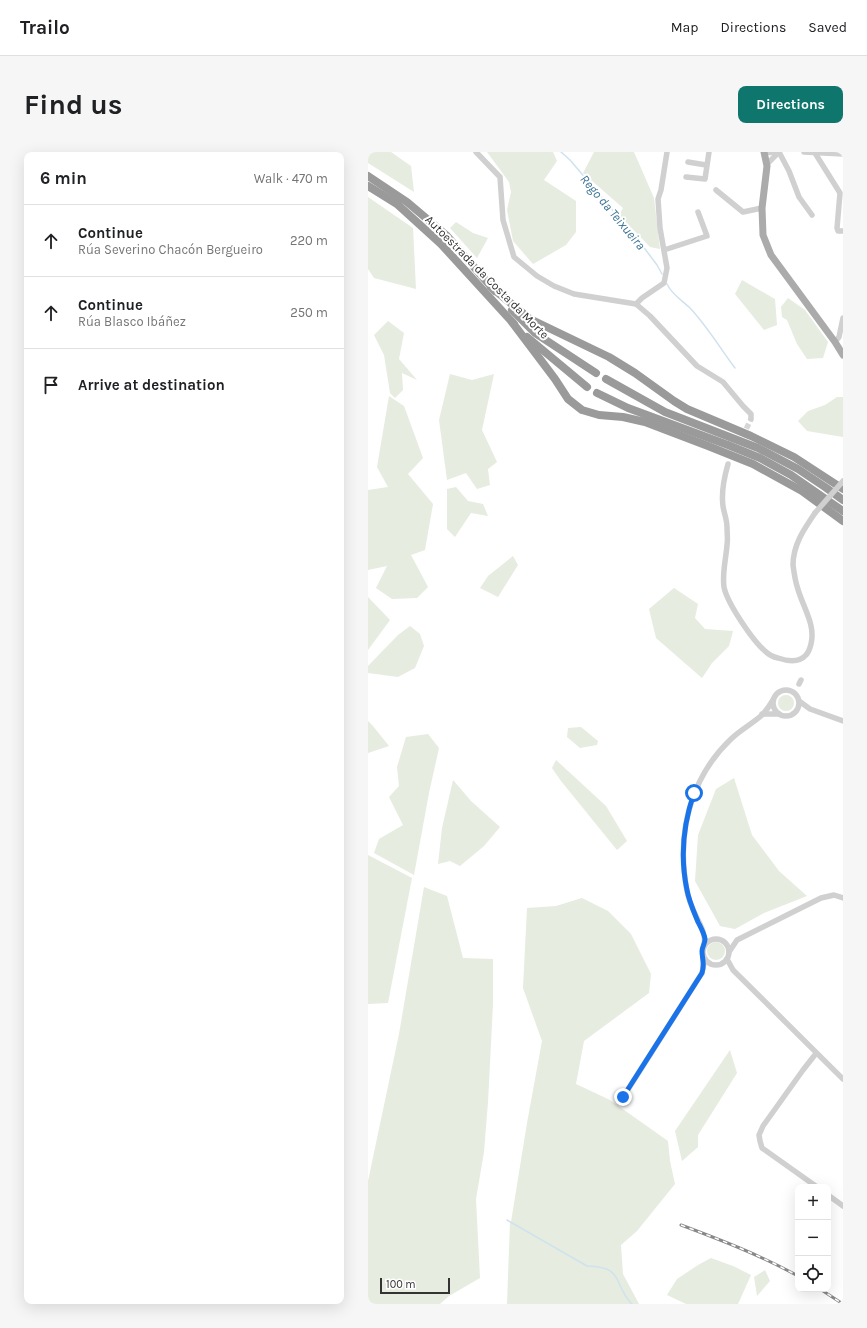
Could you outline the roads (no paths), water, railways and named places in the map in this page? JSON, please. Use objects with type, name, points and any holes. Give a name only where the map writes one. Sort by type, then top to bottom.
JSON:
[{"type":"highway","name":"Autoestrada da Costa da Morte","points":[[368,176],[408,202],[446,236],[512,311],[535,333],[596,373]]},
{"type":"highway","name":"Autoestrada da Costa da Morte","points":[[368,186],[397,204],[441,244],[525,335],[588,387]]},
{"type":"highway","points":[[492,287],[530,319],[609,357],[687,409],[752,436],[794,457],[843,489]]},
{"type":"highway","points":[[512,322],[568,399],[582,410],[599,415],[623,417],[645,422],[753,464],[802,492],[843,521]]},
{"type":"highway","points":[[606,379],[665,412],[732,437],[771,455],[814,480],[843,500]]},
{"type":"highway","points":[[597,393],[628,408],[760,458],[791,475],[843,511]]},
{"type":"main road","points":[[764,152],[767,164],[766,184],[762,208],[763,235],[771,255],[836,342],[843,355]]},
{"type":"street","points":[[476,152],[500,177],[504,220],[514,257],[537,276],[554,286],[574,294],[636,304],[650,316],[697,366],[723,382],[751,414],[751,419]]},
{"type":"street","points":[[636,304],[664,283],[667,268],[658,200],[667,152]]},
{"type":"street","points":[[686,178],[704,179],[709,152]]},
{"type":"street","points":[[764,152],[774,152]]},
{"type":"street","points":[[767,164],[779,152],[789,171],[799,197],[812,215]]},
{"type":"street","points":[[804,152],[843,154]]},
{"type":"street","points":[[815,152],[840,193],[837,228],[838,231],[843,231]]},
{"type":"street","points":[[688,162],[706,165]]},
{"type":"street","points":[[716,190],[743,212],[762,208]]},
{"type":"street","points":[[664,250],[707,236],[698,212]]},
{"type":"street","points":[[836,342],[839,337],[843,318]]},
{"type":"street","points":[[728,464],[723,490],[723,505],[727,521],[727,544],[723,573],[724,589],[730,604],[755,640],[765,651],[784,661],[794,661],[807,655],[812,638],[811,624],[796,585],[793,565],[796,548],[803,531],[843,481]]},
{"type":"street","points":[[702,973],[704,963],[702,950],[704,944],[703,932],[691,906],[685,879],[683,840],[689,809],[694,793],[703,776],[720,751],[741,729],[762,714],[776,694],[782,690],[795,693],[799,701],[810,709],[843,721]]},
{"type":"street","points":[[773,700],[774,708],[779,714]]},
{"type":"street","points":[[762,714],[779,714],[788,716],[796,712],[799,701]]},
{"type":"street","points":[[798,709],[810,709]]},
{"type":"street","points":[[703,932],[714,939],[724,941],[737,940],[820,898],[834,895],[843,898]]},
{"type":"street","points":[[704,944],[709,940],[714,939]]},
{"type":"street","points":[[620,1102],[702,973],[710,967],[719,965],[727,959],[729,952],[737,940]]},
{"type":"street","points":[[724,941],[729,952]]},
{"type":"street","points":[[703,957],[709,964],[719,965],[733,970]]},
{"type":"street","points":[[727,959],[733,970],[843,1079]]},
{"type":"street","points":[[813,1184],[762,1148],[759,1135],[763,1126],[776,1107],[814,1056]]},
{"type":"street","points":[[831,1197],[843,1206]]},
{"type":"waterway","name":"Rego da Teixueira","points":[[561,152],[570,160],[639,241],[662,274]]},
{"type":"waterway","name":"Rego da Teixueira","points":[[667,284],[674,294],[690,308],[702,322],[735,368]]},
{"type":"waterway","points":[[507,1220],[587,1266],[599,1267],[613,1273],[626,1297],[632,1304]]},
{"type":"tunnel","points":[[739,444],[751,419]]},
{"type":"railway","points":[[681,1225],[726,1242],[795,1274]]},
{"type":"railway","points":[[825,1292],[843,1304]]}]
